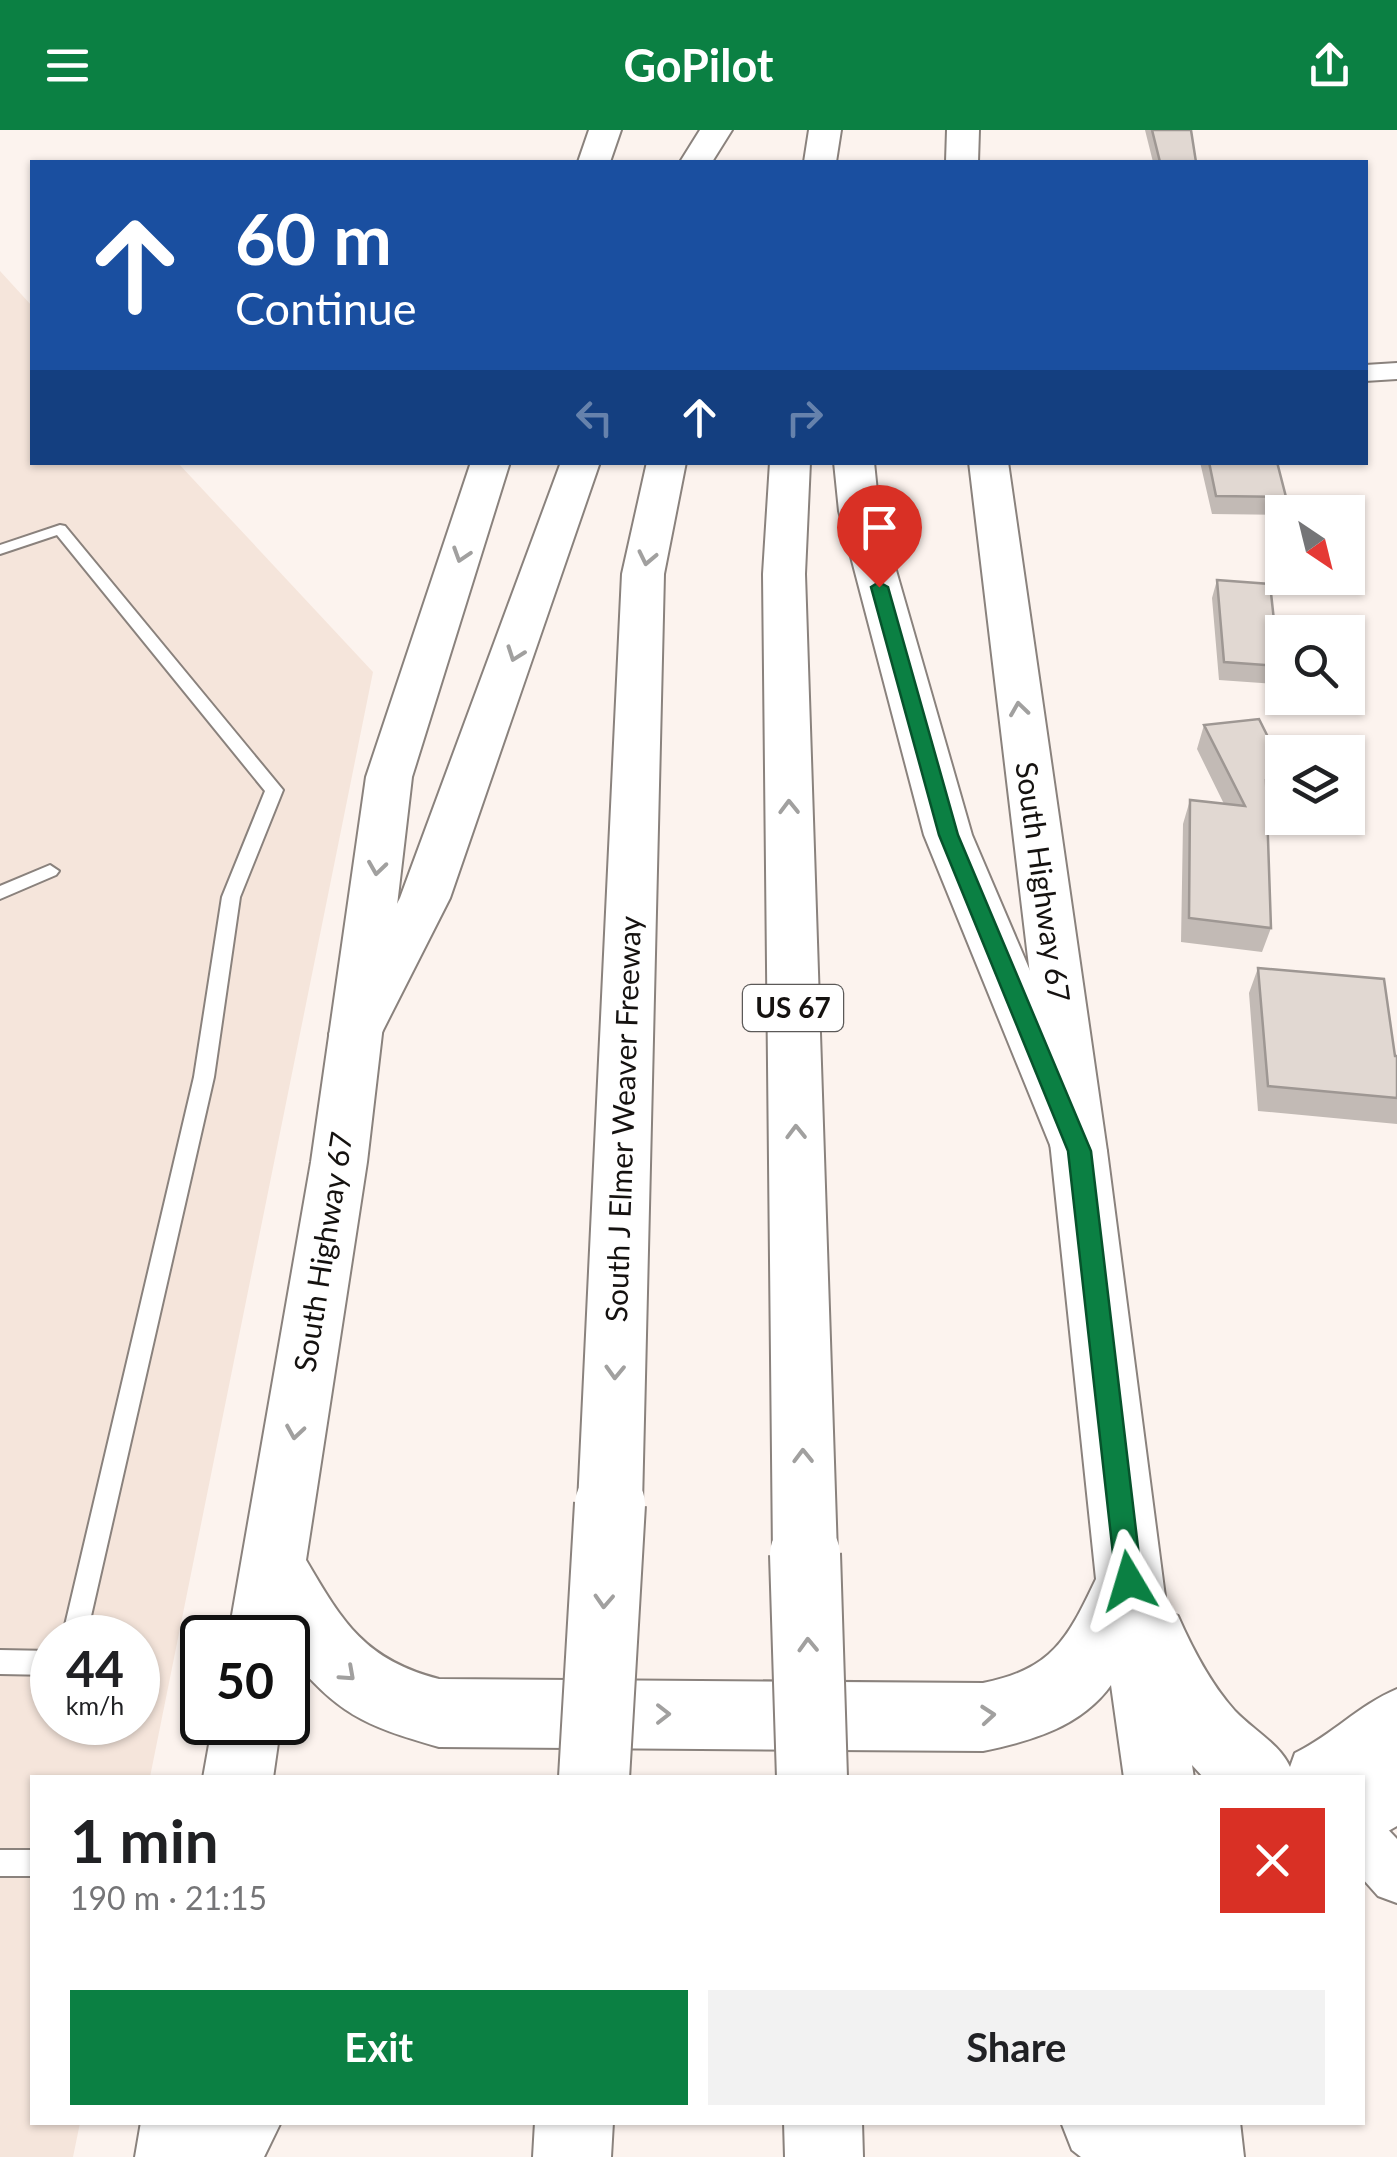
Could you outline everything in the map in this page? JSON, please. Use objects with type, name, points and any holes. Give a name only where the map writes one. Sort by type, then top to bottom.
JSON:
[{"type":"main road","points":[[595,160],[605,130]]},
{"type":"main road","points":[[697,160],[716,130]]},
{"type":"main road","points":[[731,160],[738,130]]},
{"type":"main road","points":[[820,160],[825,130]]},
{"type":"main road","points":[[962,160],[963,130]]},
{"type":"main road","name":"South Highway 67","points":[[266,1615],[339,1162],[389,776],[491,465]]},
{"type":"main road","points":[[355,1034],[426,898],[580,465]]},
{"type":"main road","name":"South J Elmer Weaver Freeway","points":[[594,1775],[610,1504],[643,574],[666,465]]},
{"type":"main road","name":"US 67","points":[[790,465],[784,574],[812,1775]]},
{"type":"main road","points":[[854,465],[859,512],[948,835],[1079,1151]]},
{"type":"main road","name":"South Highway 67","points":[[988,465],[1079,1151],[1129,1581],[1160,1775]]},
{"type":"main road","points":[[274,1566],[321,1648],[354,1682],[390,1702],[438,1713],[982,1716],[1027,1710],[1060,1692],[1088,1666],[1129,1581]]},
{"type":"main road","points":[[1129,1581],[1168,1671],[1194,1716],[1226,1754],[1255,1775]]},
{"type":"main road","points":[[1326,1775],[1344,1766],[1397,1723]]},
{"type":"main road","points":[[238,1775],[243,1745]]},
{"type":"main road","points":[[174,2157],[179,2125]]},
{"type":"main road","points":[[214,2157],[240,2125]]},
{"type":"main road","points":[[572,2157],[574,2125]]},
{"type":"main road","points":[[823,2125],[824,2157]]},
{"type":"main road","points":[[1103,2125],[1140,2157]]},
{"type":"main road","points":[[1201,2125],[1205,2157]]},
{"type":"street","points":[[1368,373],[1397,371]]},
{"type":"street","points":[[1365,1811],[1397,1784]]},
{"type":"street","points":[[1365,1842],[1397,1878]]},
{"type":"lane","points":[[0,550],[60,529],[274,790],[231,897],[204,1076],[79,1615]]},
{"type":"lane","points":[[0,892],[50,871]]},
{"type":"lane","points":[[0,1662],[30,1663]]},
{"type":"lane","points":[[0,1863],[30,1862]]},
{"type":"shaded area","points":[[0,271],[30,304],[30,465],[180,465],[373,672],[160,1727],[160,1615],[30,1615],[30,1745],[156,1745],[150,1775],[30,1775],[30,2125],[80,2125],[73,2157],[0,2157]]},
{"type":"building","points":[[1152,130],[1191,130],[1196,160],[1160,160]]},
{"type":"building","points":[[1210,465],[1278,465],[1285,495],[1216,496]]},
{"type":"building","points":[[1217,580],[1265,584],[1265,595],[1271,595],[1273,615],[1265,615],[1265,665],[1224,662]]},
{"type":"building","points":[[1259,719],[1267,735],[1265,835],[1271,928],[1189,918],[1190,800],[1245,806],[1204,725]]},
{"type":"building","points":[[1258,968],[1384,979],[1397,1056],[1397,1098],[1268,1086]]},
{"type":"route","points":[[879,587],[948,835],[1079,1151],[1129,1581]]}]
